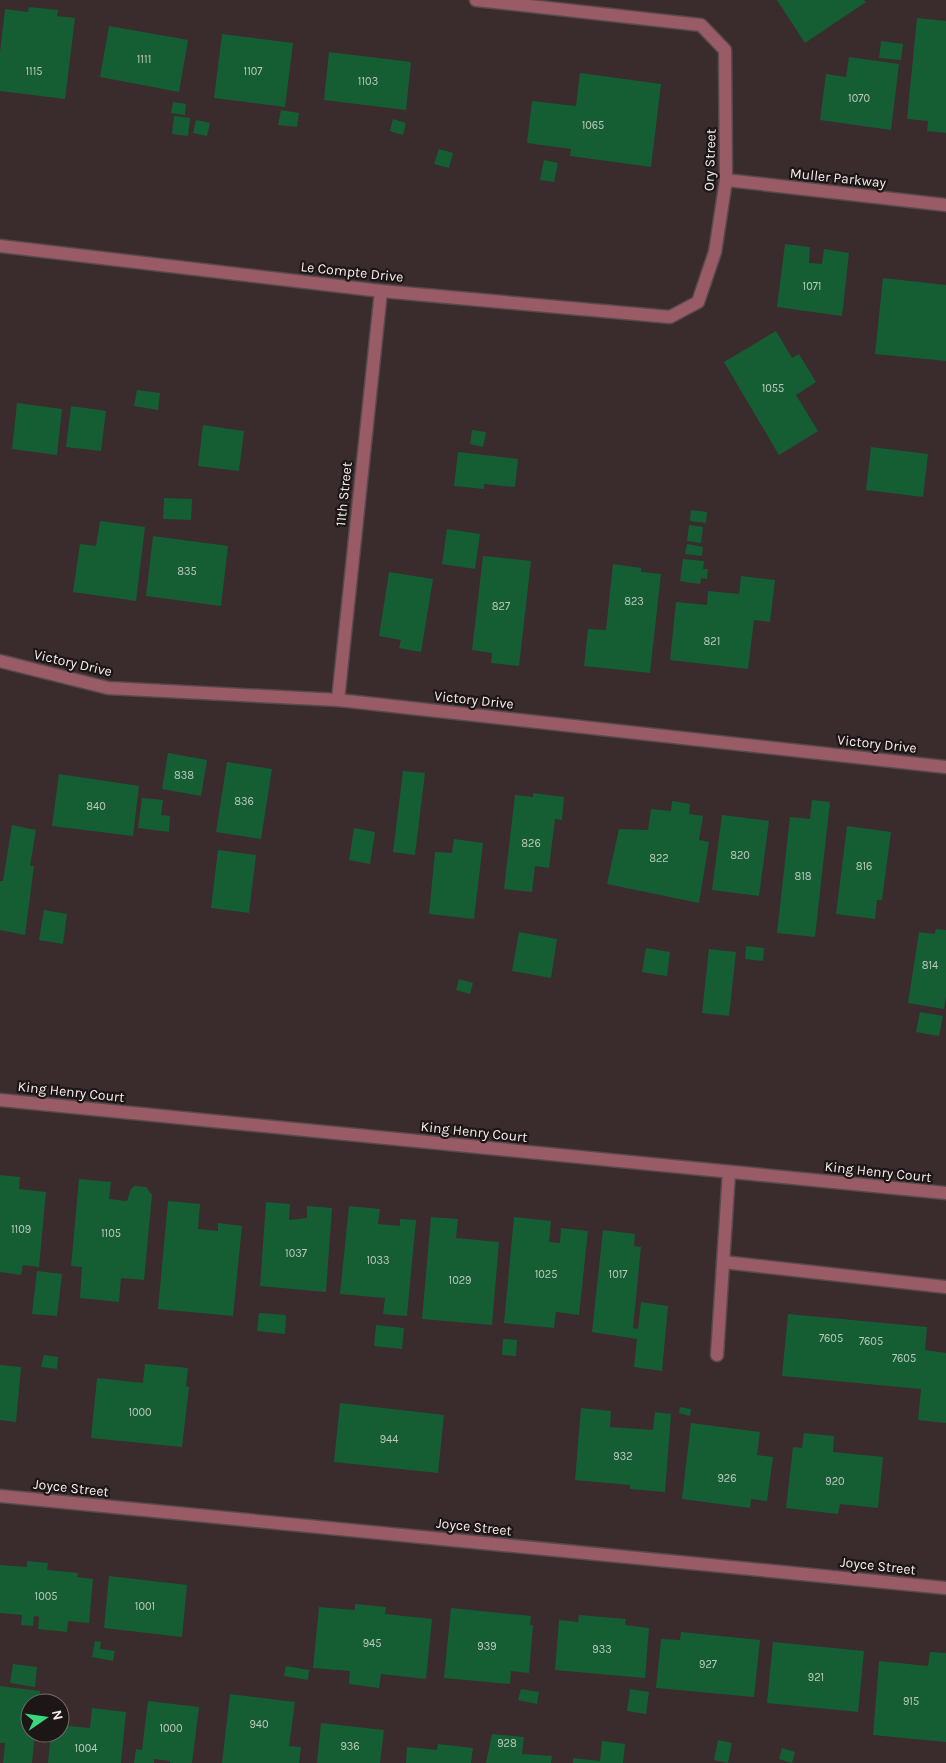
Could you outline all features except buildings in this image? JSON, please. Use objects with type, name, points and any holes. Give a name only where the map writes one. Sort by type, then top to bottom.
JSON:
[{"type":"street","name":"Ory Street","points":[[476,0],[701,25],[725,50],[726,180],[715,252],[698,302]]},
{"type":"street","name":"Muller Parkway","points":[[726,180],[946,205]]},
{"type":"street","name":"Le Compte Drive","points":[[0,246],[381,291],[670,316],[698,302]]},
{"type":"street","name":"11th Street","points":[[338,700],[381,291]]},
{"type":"street","name":"Victory Drive","points":[[0,662],[108,688],[338,700],[946,767]]},
{"type":"street","name":"King Henry Court","points":[[0,1100],[946,1193]]},
{"type":"street","points":[[717,1355],[729,1172]]},
{"type":"street","points":[[723,1262],[946,1287]]},
{"type":"street","name":"Joyce Street","points":[[0,1496],[946,1588]]}]
